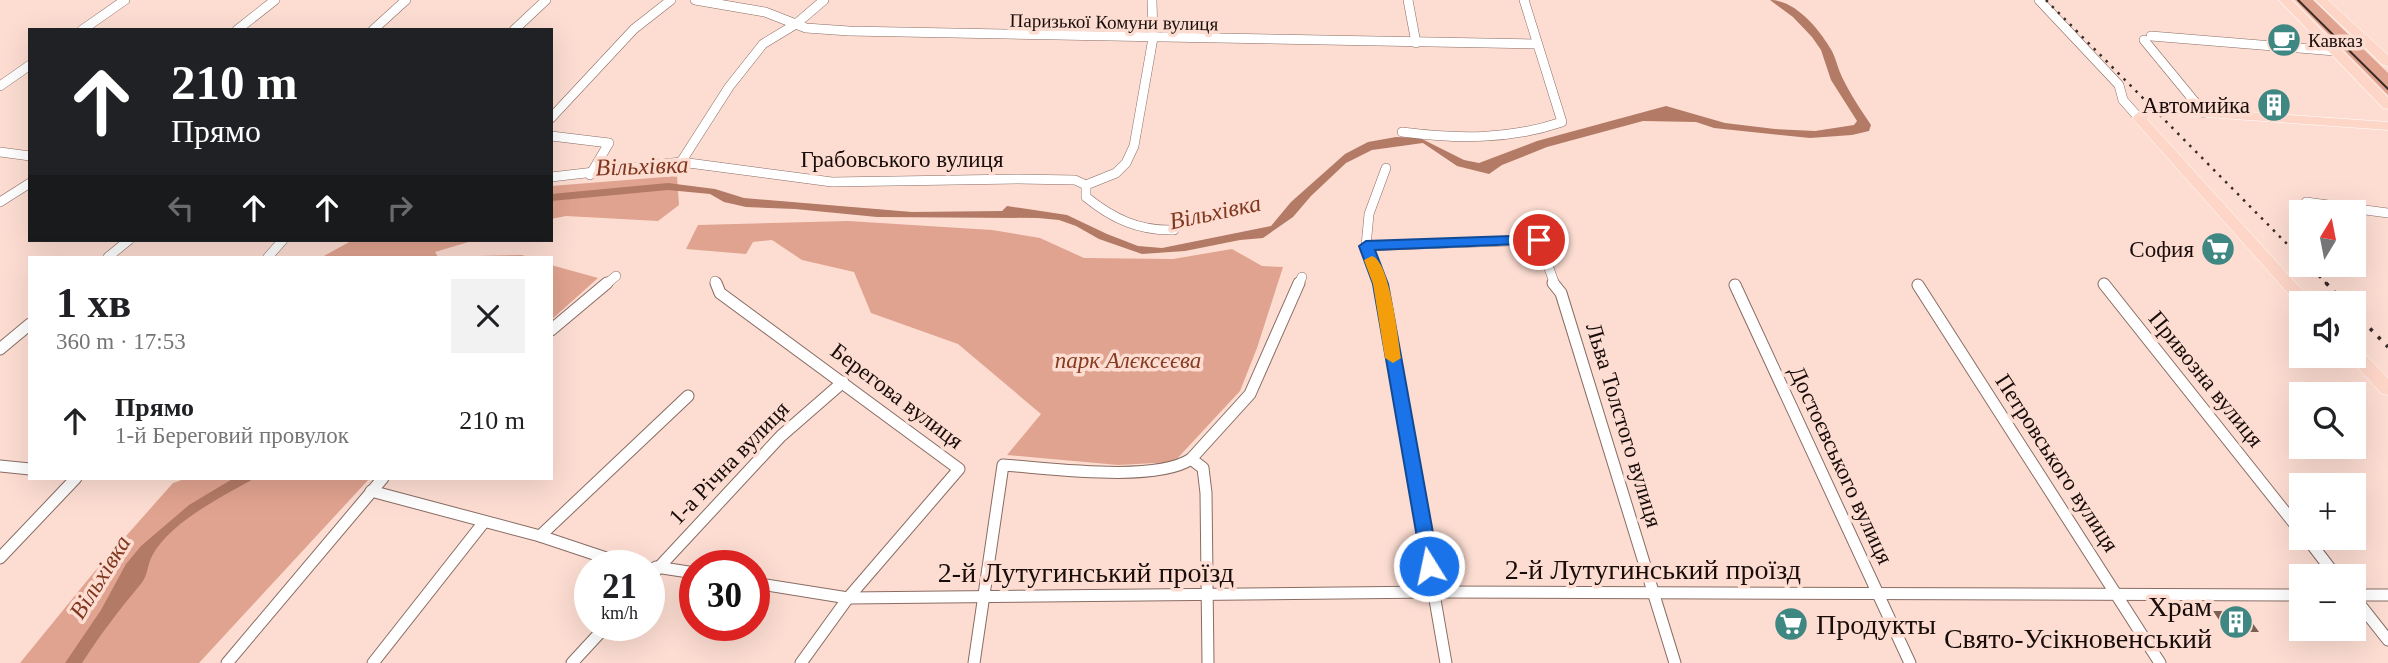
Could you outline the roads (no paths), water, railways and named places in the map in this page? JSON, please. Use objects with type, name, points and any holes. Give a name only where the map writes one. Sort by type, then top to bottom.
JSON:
[{"type":"main road","points":[[2285,0],[2388,104]]},
{"type":"main road","points":[[2321,0],[2382,50],[2388,62]]},
{"type":"main road","points":[[2295,291],[2139,118],[2148,111],[2155,110],[2388,126]]},
{"type":"main road","points":[[2366,366],[2388,389]]},
{"type":"street","points":[[85,28],[125,0]]},
{"type":"street","points":[[240,28],[275,0]]},
{"type":"street","points":[[375,28],[406,0]]},
{"type":"street","points":[[515,28],[546,0]]},
{"type":"street","points":[[553,116],[634,29],[671,0]]},
{"type":"street","name":"Паризької Комуни вулиця","points":[[695,0],[765,12],[806,28],[849,31],[1536,44]]},
{"type":"street","points":[[681,162],[729,88],[763,44],[796,24],[824,0]]},
{"type":"street","points":[[1152,0],[1153,38],[1128,162],[1119,173],[1086,185],[1086,197],[1105,214],[1130,226],[1155,232],[1174,230]]},
{"type":"street","points":[[1408,0],[1416,43]]},
{"type":"street","points":[[1402,132],[1465,139],[1544,129],[1562,122],[1524,0]]},
{"type":"street","points":[[2039,0],[2119,85],[2123,100],[2139,118]]},
{"type":"street","points":[[2204,113],[2148,38],[2335,51]]},
{"type":"street","points":[[0,86],[28,66]]},
{"type":"street","points":[[553,136],[609,144],[590,175]]},
{"type":"street","points":[[0,152],[28,156]]},
{"type":"street","name":"Грабовського вулиця","points":[[553,177],[590,175],[681,162],[832,182],[1018,179],[1075,180],[1086,185]]},
{"type":"street","points":[[1387,169],[1369,214],[1366,246],[1380,284],[1446,663]]},
{"type":"street","points":[[0,202],[28,184]]},
{"type":"street","points":[[2366,210],[2388,213]]},
{"type":"street","name":"Льва Толстого вулиця","points":[[1366,246],[1539,240],[1552,282],[1561,293],[1675,663]]},
{"type":"street","points":[[109,256],[127,242]]},
{"type":"street","points":[[269,256],[281,242]]},
{"type":"street","points":[[553,328],[616,276]]},
{"type":"street","points":[[974,663],[1003,465],[1119,472],[1179,467],[1191,459],[1250,394],[1302,276]]},
{"type":"street","name":"Берегова вулиця","points":[[715,281],[720,293],[959,469],[848,598],[801,663]]},
{"type":"street","name":"Достоєвського вулиця","points":[[1735,285],[1910,663]]},
{"type":"street","name":"Петровського вулиця","points":[[1919,285],[2160,663]]},
{"type":"street","name":"Привозна вулиця","points":[[2104,285],[2289,517]]},
{"type":"street","points":[[0,349],[24,334]]},
{"type":"street","name":"1-а Річна вулиця","points":[[665,556],[781,436],[843,382]]},
{"type":"street","points":[[540,536],[688,396]]},
{"type":"street","points":[[1191,459],[1203,468],[1208,663]]},
{"type":"street","points":[[0,466],[28,469]]},
{"type":"street","points":[[0,558],[74,480]]},
{"type":"street","points":[[226,663],[381,480]]},
{"type":"street","points":[[371,491],[540,536],[582,550]]},
{"type":"street","points":[[373,663],[484,522]]},
{"type":"street","points":[[2316,550],[2327,564]]},
{"type":"street","name":"2-й Лутугинський проїзд","points":[[770,586],[848,598],[1434,592],[1655,595],[2289,595]]},
{"type":"street","points":[[2366,596],[2388,595]]},
{"type":"street","points":[[2366,612],[2388,640]]},
{"type":"street","points":[[572,663],[592,641]]},
{"type":"tram line","points":[[2298,0],[2388,89]]},
{"type":"railway","points":[[2046,0],[2289,246]]},
{"type":"railway","points":[[2320,277],[2326,283]]},
{"type":"railway","points":[[2326,283],[2334,291]]},
{"type":"railway","points":[[2366,324],[2388,347]]},
{"type":"place","name":"Кавказ","points":[[2284,40]]},
{"type":"place","name":"Автомийка","points":[[2274,105]]},
{"type":"place","name":"София","points":[[2218,249]]},
{"type":"place","name":"Храм Свято-Усікновенський","points":[[2236,622]]},
{"type":"place","name":"Продукты","points":[[1791,624]]},
{"type":"water label","name":"Вільхівка","points":[[642,166]]},
{"type":"water label","name":"Вільхівка","points":[[1215,212]]},
{"type":"water label","name":"Вільхівка","points":[[100,577]]},
{"type":"park label","name":"парк Алєксєєва","points":[[1128,360]]}]
